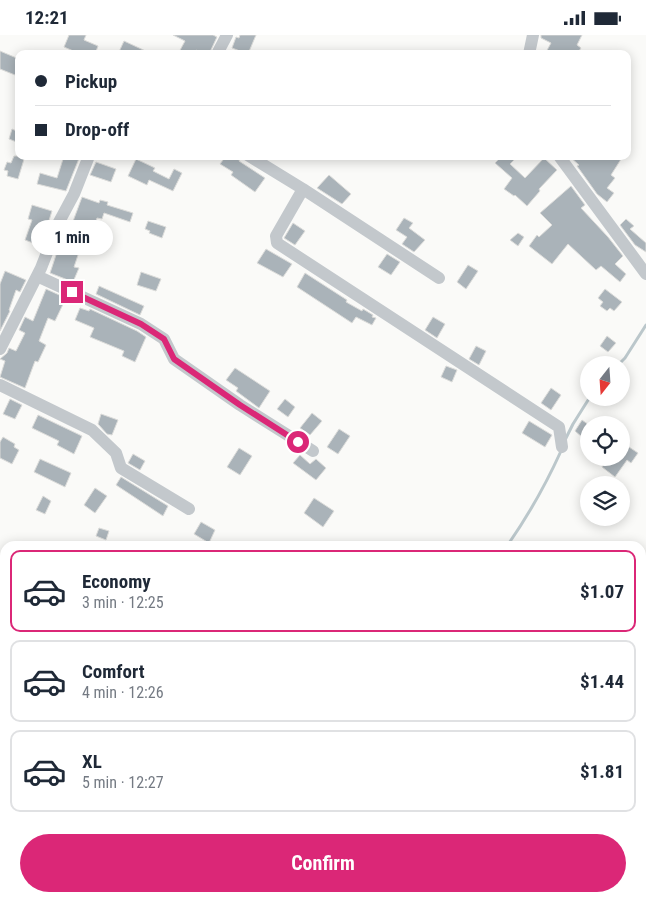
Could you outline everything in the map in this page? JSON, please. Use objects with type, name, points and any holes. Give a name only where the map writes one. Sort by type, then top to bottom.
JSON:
[{"type":"street","points":[[219,50],[227,35]]},
{"type":"street","points":[[530,50],[533,35]]},
{"type":"street","points":[[0,349],[37,276],[58,222],[74,193],[86,160]]},
{"type":"street","points":[[256,160],[440,278]]},
{"type":"street","points":[[562,160],[646,274]]},
{"type":"street","points":[[303,189],[276,236],[277,243],[559,427],[562,447]]},
{"type":"street","points":[[37,276],[141,324],[164,339],[174,359],[240,405],[313,451]]},
{"type":"street","points":[[0,385],[92,430],[116,453],[121,468],[189,509]]},
{"type":"building","points":[[69,35],[86,35],[84,40],[98,46],[96,50],[71,50],[64,47]]},
{"type":"building","points":[[173,35],[213,35],[217,37],[211,50],[180,50],[185,41]]},
{"type":"building","points":[[240,35],[256,35],[250,50],[232,48],[236,37],[239,38]]},
{"type":"building","points":[[541,35],[582,35],[577,45],[581,48],[580,50],[547,50],[551,43],[541,38]]},
{"type":"building","points":[[124,41],[143,50],[120,50]]},
{"type":"building","points":[[0,51],[15,57],[15,75],[0,69]]},
{"type":"building","points":[[12,129],[15,130],[15,141],[9,139]]},
{"type":"building","points":[[14,156],[15,160],[24,160],[18,179],[7,176],[8,171],[4,170],[7,162],[11,163]]},
{"type":"building","points":[[63,160],[78,160],[66,191],[37,184],[40,173],[57,178]]},
{"type":"building","points":[[136,160],[155,168],[153,171],[169,179],[174,169],[182,173],[173,191],[149,180],[147,185],[128,176]]},
{"type":"building","points":[[223,160],[239,160],[265,178],[255,192],[231,175],[233,172],[220,164]]},
{"type":"building","points":[[498,160],[514,160],[510,164],[525,178],[542,160],[546,160],[557,170],[539,189],[540,191],[527,206],[515,195],[504,189],[512,178],[495,163]]},
{"type":"building","points":[[573,160],[620,160],[611,175],[615,178],[607,188],[614,193],[607,202],[597,194],[577,166],[579,165]]},
{"type":"building","points":[[96,162],[116,169],[111,182],[90,175]]},
{"type":"building","points":[[329,175],[351,194],[342,204],[317,188]]},
{"type":"building","points":[[571,186],[585,205],[581,208],[623,256],[615,264],[626,274],[620,282],[601,266],[596,270],[568,244],[552,264],[529,246],[537,235],[539,237],[552,225],[540,213]]},
{"type":"building","points":[[82,197],[99,203],[100,200],[108,202],[107,205],[133,213],[130,222],[104,213],[102,219],[97,218],[89,249],[81,246],[74,267],[79,268],[73,282],[50,273],[61,240],[65,242],[70,223],[72,224]]},
{"type":"building","points":[[32,205],[52,211],[41,246],[25,240],[32,220],[28,219]]},
{"type":"building","points":[[404,218],[413,223],[409,228],[425,240],[414,252],[402,244],[407,237],[396,230]]},
{"type":"building","points":[[626,219],[634,226],[630,229],[646,243],[646,252],[635,245],[620,225]]},
{"type":"building","points":[[148,221],[166,227],[162,238],[149,233],[150,231],[145,229]]},
{"type":"building","points":[[293,223],[305,231],[295,245],[284,238]]},
{"type":"building","points":[[518,233],[524,237],[518,246],[510,240]]},
{"type":"building","points":[[266,249],[292,264],[283,277],[257,263]]},
{"type":"building","points":[[387,254],[400,262],[391,275],[378,267]]},
{"type":"building","points":[[468,265],[478,271],[466,289],[457,282]]},
{"type":"building","points":[[5,271],[26,280],[20,292],[16,290],[10,311],[0,331],[0,284]]},
{"type":"building","points":[[141,272],[161,279],[156,291],[137,285]]},
{"type":"building","points":[[305,273],[347,300],[346,302],[373,315],[372,317],[376,318],[372,325],[356,317],[352,323],[297,287]]},
{"type":"building","points":[[99,286],[144,306],[140,315],[96,294]]},
{"type":"building","points":[[46,289],[66,298],[55,321],[48,318],[39,341],[46,345],[38,362],[35,361],[25,388],[0,377],[5,361],[0,359],[7,353],[9,348],[16,351],[25,333],[19,330],[25,317],[33,321]]},
{"type":"building","points":[[605,289],[622,302],[614,311],[610,308],[607,311],[600,306],[603,302],[598,298]]},
{"type":"building","points":[[80,308],[89,311],[90,309],[146,337],[135,362],[122,356],[124,351],[90,337],[94,328],[75,320]]},
{"type":"building","points":[[433,317],[445,324],[437,338],[425,330]]},
{"type":"building","points":[[607,336],[616,343],[608,352],[600,346]]},
{"type":"building","points":[[476,346],[486,351],[479,365],[469,359]]},
{"type":"building","points":[[446,366],[457,370],[452,382],[441,377]]},
{"type":"building","points":[[235,368],[270,391],[259,408],[236,391],[238,388],[226,380]]},
{"type":"building","points":[[551,388],[561,395],[551,410],[541,403]]},
{"type":"building","points":[[10,399],[22,405],[15,419],[3,414]]},
{"type":"building","points":[[285,399],[295,407],[288,417],[277,409]]},
{"type":"building","points":[[312,413],[322,421],[310,435],[300,428]]},
{"type":"building","points":[[101,414],[118,420],[112,435],[107,434],[98,424]]},
{"type":"building","points":[[38,415],[82,436],[74,454],[57,445],[59,441],[32,428]]},
{"type":"building","points":[[529,421],[552,435],[545,447],[522,433]]},
{"type":"building","points":[[580,423],[580,435],[575,431]]},
{"type":"building","points":[[339,429],[350,436],[338,454],[327,447]]},
{"type":"building","points":[[3,437],[15,444],[14,447],[19,450],[12,464],[0,458],[0,442]]},
{"type":"building","points":[[239,448],[252,456],[240,475],[227,467]]},
{"type":"building","points":[[630,448],[638,453],[630,462]]},
{"type":"building","points":[[133,454],[145,461],[140,470],[128,463]]},
{"type":"building","points":[[300,455],[310,464],[316,459],[326,468],[316,480],[293,463]]},
{"type":"building","points":[[40,459],[71,473],[65,487],[34,472]]},
{"type":"building","points":[[602,466],[623,466],[616,476]]},
{"type":"building","points":[[121,477],[168,506],[163,516],[116,485]]},
{"type":"building","points":[[95,488],[107,496],[95,513],[84,505]]},
{"type":"building","points":[[43,496],[51,501],[45,514],[36,510]]},
{"type":"building","points":[[314,498],[334,511],[323,527],[304,513]]},
{"type":"building","points":[[201,522],[215,530],[210,541],[206,541],[194,534]]},
{"type":"building","points":[[99,528],[109,531],[106,540],[96,536]]},
{"type":"waterway","points":[[626,356],[646,325]]},
{"type":"waterway","points":[[565,440],[584,406]]},
{"type":"waterway","points":[[510,541],[536,500],[561,451]]},
{"type":"route","points":[[72,292],[141,324],[164,339],[174,359],[240,405],[298,442]]}]
